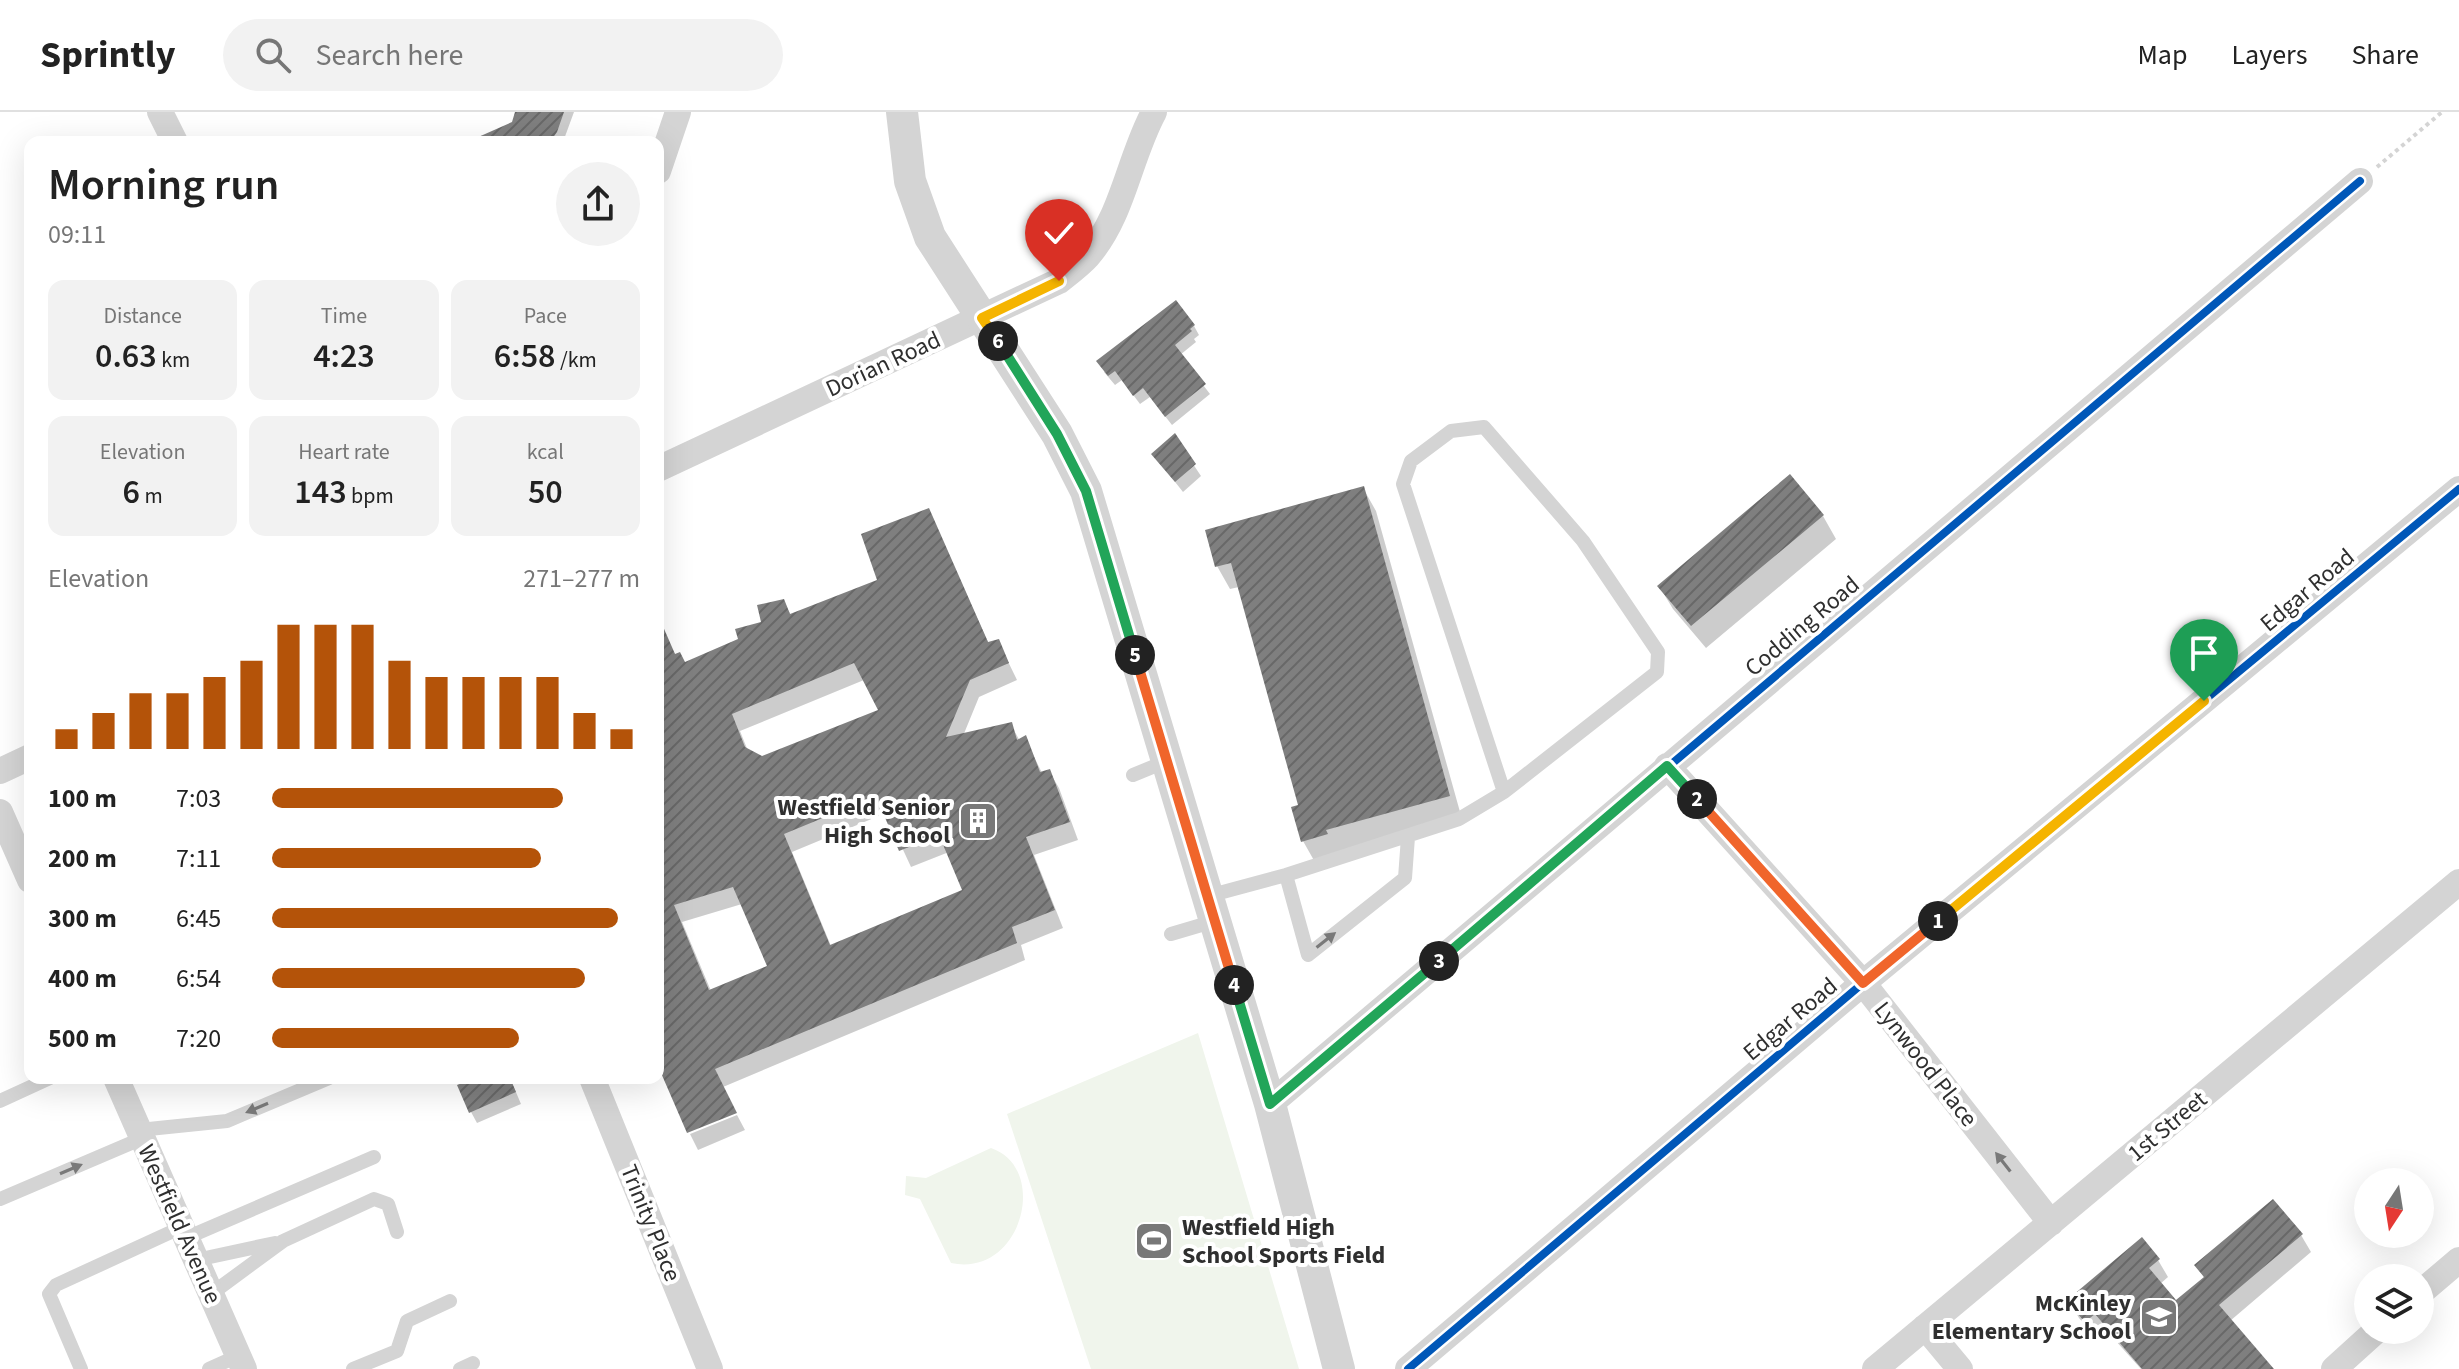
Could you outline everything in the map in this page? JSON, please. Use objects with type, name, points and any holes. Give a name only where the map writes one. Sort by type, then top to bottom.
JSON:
[{"type":"street","points":[[160,112],[172,136]]},
{"type":"street","points":[[664,153],[678,112]]},
{"type":"street","points":[[902,112],[910,181],[930,237],[1057,434],[1086,491],[1270,1104],[1339,1369]]},
{"type":"street","name":"Dorian Road","points":[[664,466],[1059,281],[1088,256],[1109,225],[1142,134],[1154,112]]},
{"type":"street","name":"Codding Road","points":[[1270,1104],[2360,181]]},
{"type":"street","name":"Edgar Road","points":[[1408,1369],[1863,983],[2459,489]]},
{"type":"street","points":[[0,771],[24,760]]},
{"type":"street","name":"Lynwood Place","points":[[1667,766],[1863,983],[2051,1223]]},
{"type":"street","points":[[0,812],[24,866]]},
{"type":"street","name":"1st Street","points":[[1875,1369],[2459,882]]},
{"type":"street","name":"Westfield Avenue","points":[[119,1084],[241,1362]]},
{"type":"street","name":"Trinity Place","points":[[594,1084],[710,1369]]},
{"type":"street","points":[[2434,1281],[2459,1260]]},
{"type":"street","points":[[1925,1327],[1960,1369]]},
{"type":"street","points":[[2334,1369],[2362,1344]]},
{"type":"lane","points":[[1171,934],[1211,908],[1286,875],[1459,819],[1504,792],[1657,672],[1658,652],[1583,541],[1484,427],[1451,431],[1411,461],[1403,484],[1504,792]]},
{"type":"lane","points":[[1133,775],[1167,761]]},
{"type":"lane","points":[[1286,875],[1308,955],[1405,878],[1408,837]]},
{"type":"lane","points":[[0,1101],[37,1084]]},
{"type":"lane","points":[[0,1199],[141,1134],[227,1121],[315,1084]]},
{"type":"lane","points":[[81,1369],[49,1294],[56,1285],[188,1242],[374,1157]]},
{"type":"lane","points":[[211,1294],[283,1241],[374,1199],[388,1204],[397,1232]]},
{"type":"lane","points":[[188,1242],[283,1241]]},
{"type":"lane","points":[[353,1369],[397,1351],[407,1321],[450,1301]]},
{"type":"lane","points":[[209,1369],[241,1362]]},
{"type":"path","points":[[2360,181],[2442,112]]},
{"type":"shaded area","name":"Westfield High School Sports Field","points":[[1198,1033],[1299,1369],[1091,1369],[1007,1114]]},
{"type":"shaded area","points":[[991,1148],[1009,1159],[1020,1177],[1023,1197],[1020,1219],[1010,1238],[996,1254],[976,1263],[951,1263],[920,1199],[905,1195],[906,1176],[926,1178]]},
{"type":"building","points":[[515,112],[564,112],[554,136],[480,136],[512,122]]},
{"type":"building","points":[[1176,300],[1195,325],[1175,345],[1206,384],[1165,417],[1143,388],[1133,396],[1115,371],[1108,376],[1096,361]]},
{"type":"building","points":[[1175,433],[1196,464],[1175,482],[1151,454]]},
{"type":"building","points":[[1790,474],[1824,515],[1691,626],[1657,586]]},
{"type":"building","points":[[1364,486],[1450,796],[1326,830],[1328,834],[1301,842],[1291,807],[1298,805],[1231,563],[1215,567],[1205,530]]},
{"type":"building","name":"Westfield Senior High School","points":[[929,508],[988,642],[999,639],[1009,663],[970,680],[946,737],[1012,722],[1017,740],[1026,735],[1040,772],[1050,769],[1070,822],[1026,837],[1055,910],[1012,927],[1017,943],[715,1069],[737,1113],[687,1133],[664,1080],[664,629],[675,654],[680,652],[685,662],[738,639],[735,629],[761,622],[757,605],[784,599],[790,614],[877,580],[861,534]],"holes":[[[854,663],[878,710],[762,756],[745,747],[732,714]],[[876,796],[899,851],[939,835],[962,890],[830,945],[784,834]],[[733,887],[767,966],[709,990],[674,905]]]},
{"type":"building","points":[[513,1084],[516,1092],[469,1113],[457,1085]]},
{"type":"building","name":"McKinley Elementary School","points":[[2273,1199],[2303,1234],[2219,1305],[2274,1369],[2142,1369],[2095,1314],[2085,1322],[2066,1301],[2142,1237],[2160,1259],[2149,1268],[2176,1300],[2204,1277],[2194,1265]]},
{"type":"cycle path","points":[[1270,1104],[2360,181]]},
{"type":"cycle path","points":[[1408,1369],[1863,983],[2459,489]]},
{"type":"place","name":"Westfield Senior High School","points":[[978,821]]},
{"type":"place","name":"Westfield High School Sports Field","points":[[1154,1241]]},
{"type":"place","name":"McKinley Elementary School","points":[[2159,1317]]},
{"type":"route","points":[[1059,281],[982,318],[1057,434],[1086,491],[1270,1104],[1667,766],[1863,983],[2204,701]]}]
